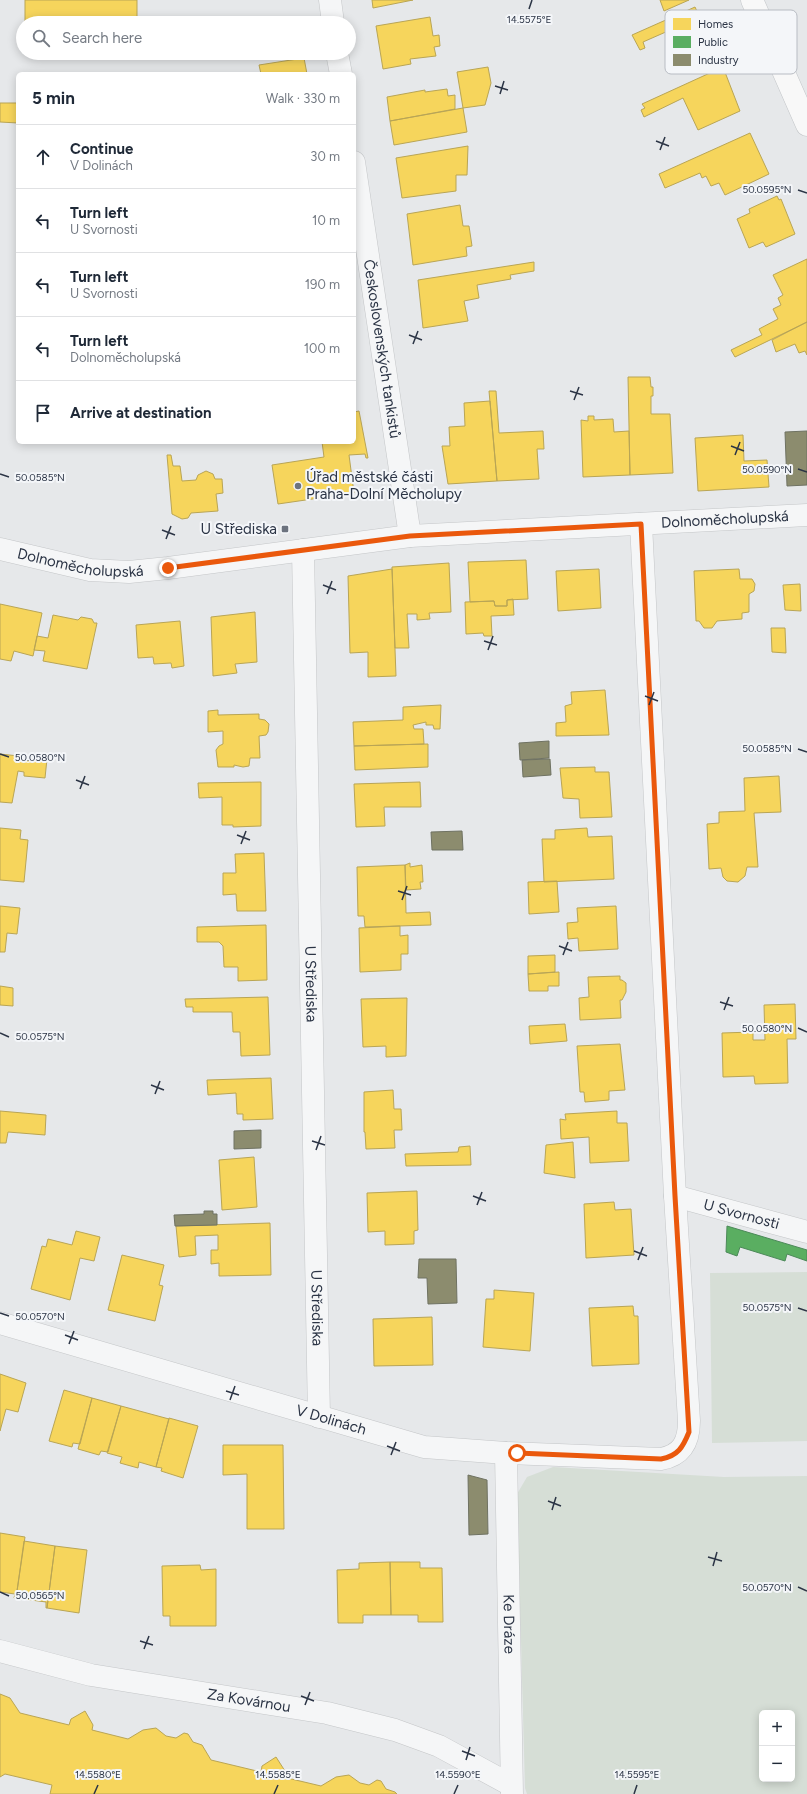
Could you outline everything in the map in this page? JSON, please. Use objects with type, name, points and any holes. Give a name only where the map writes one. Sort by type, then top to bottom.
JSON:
[{"type":"main road","points":[[752,0],[756,10]]},
{"type":"main road","points":[[785,74],[805,118]]},
{"type":"street","points":[[330,0],[332,16]]},
{"type":"street","points":[[339,60],[341,72]]},
{"type":"street","name":"Československých tankistů","points":[[356,175],[410,536]]},
{"type":"street","name":"Dolnoměcholupská","points":[[0,549],[90,570],[129,572],[410,536],[807,515]]},
{"type":"street","points":[[641,524],[675,1196]]},
{"type":"street","name":"U Střediska","points":[[302,550],[319,1417]]},
{"type":"street","name":"U Svornosti","points":[[675,1196],[807,1232]]},
{"type":"street","name":"V Dolinách","points":[[0,1323],[319,1417],[424,1446],[506,1453],[661,1459],[672,1457],[681,1450],[689,1432],[675,1196]]},
{"type":"street","name":"Ke Dráze","points":[[506,1453],[512,1790]]},
{"type":"street","name":"Za Kovárnou","points":[[0,1651],[91,1675],[327,1713],[395,1730],[439,1746],[512,1790]]},
{"type":"shaded area","points":[[807,1272],[807,1441],[712,1443],[710,1273]]},
{"type":"shaded area","points":[[553,1467],[724,1477],[807,1476],[807,1794],[527,1794],[525,1788],[517,1494],[527,1477]]},
{"type":"building: Homes","points":[[25,0],[137,0],[137,16],[25,16]]},
{"type":"building: Homes","points":[[372,0],[413,0],[373,8]]},
{"type":"building: Homes","points":[[660,0],[689,0],[665,10],[664,11]]},
{"type":"building: Homes","points":[[695,7],[696,10],[688,10]]},
{"type":"building: Homes","points":[[430,17],[433,36],[439,35],[440,46],[434,47],[436,56],[410,59],[411,64],[383,69],[376,26]]},
{"type":"building: Homes","points":[[665,20],[665,32],[643,42],[645,48],[640,50],[632,35]]},
{"type":"building: Homes","points":[[291,60],[304,60],[307,72],[261,72],[259,65]]},
{"type":"building: Homes","points":[[488,67],[491,83],[485,105],[463,108],[457,72]]},
{"type":"building: Homes","points":[[708,74],[726,74],[740,111],[698,130],[683,98],[644,117],[641,110],[645,108],[642,104]]},
{"type":"building: Homes","points":[[447,89],[448,96],[455,95],[455,109],[390,121],[387,97],[425,90],[425,92]]},
{"type":"building: Homes","points":[[0,103],[16,103],[16,123],[0,122]]},
{"type":"building: Homes","points":[[463,108],[467,132],[394,145],[390,121]]},
{"type":"building: Homes","points":[[750,133],[769,174],[725,195],[719,183],[711,186],[706,176],[702,178],[700,173],[665,188],[659,174]]},
{"type":"building: Homes","points":[[468,146],[467,175],[456,175],[456,191],[402,198],[396,158]]},
{"type":"building: Homes","points":[[777,196],[779,200],[781,199],[795,234],[766,247],[763,242],[749,248],[737,219],[750,213],[749,209]]},
{"type":"building: Homes","points":[[460,205],[463,226],[469,226],[472,246],[466,247],[467,256],[413,265],[407,214]]},
{"type":"building: Homes","points":[[807,259],[807,322],[735,357],[731,350],[762,335],[759,329],[778,319],[773,309],[781,305],[778,298],[783,295],[773,275]]},
{"type":"building: Homes","points":[[534,262],[534,271],[510,275],[511,279],[477,285],[479,298],[464,301],[468,321],[423,328],[418,280]]},
{"type":"building: Homes","points":[[807,322],[807,355],[805,351],[799,353],[795,344],[776,352],[772,340]]},
{"type":"building: Homes","points":[[628,377],[650,377],[651,387],[653,387],[653,396],[651,396],[651,414],[670,414],[673,473],[630,475]]},
{"type":"building: Homes","points":[[489,391],[496,391],[499,433],[543,431],[544,449],[537,449],[539,479],[497,481]]},
{"type":"building: Homes","points":[[490,401],[497,481],[448,484],[442,446],[450,446],[449,427],[465,426],[464,403]]},
{"type":"building: Homes","points":[[359,411],[368,458],[366,458],[365,454],[349,455],[354,493],[278,504],[272,465],[324,457],[322,444],[356,444],[356,412]]},
{"type":"building: Homes","points":[[588,416],[594,416],[594,420],[613,419],[614,432],[629,431],[630,475],[583,477],[581,420],[588,421]]},
{"type":"building: Homes","points":[[743,435],[744,461],[767,460],[769,487],[698,491],[695,438]]},
{"type":"building: Homes","points":[[167,455],[171,455],[173,466],[180,466],[182,481],[196,480],[198,475],[206,471],[213,474],[215,479],[222,479],[223,493],[216,494],[218,511],[191,513],[188,518],[182,519],[172,514]]},
{"type":"building: Homes","points":[[526,560],[528,599],[507,600],[507,606],[495,606],[494,601],[470,602],[468,562]]},
{"type":"building: Homes","points":[[449,563],[451,612],[429,613],[430,619],[417,620],[417,614],[407,614],[409,648],[395,648],[392,567]]},
{"type":"building: Homes","points":[[392,569],[396,676],[368,677],[368,652],[350,653],[348,576]]},
{"type":"building: Homes","points":[[599,569],[601,608],[558,611],[556,571]]},
{"type":"building: Homes","points":[[739,569],[740,579],[752,579],[755,584],[754,591],[749,594],[749,612],[742,613],[742,619],[717,621],[712,628],[704,628],[699,621],[696,621],[694,571]]},
{"type":"building: Homes","points":[[800,584],[801,611],[785,610],[783,585]]},
{"type":"building: Homes","points":[[513,599],[514,615],[491,616],[492,636],[484,636],[483,633],[466,634],[465,602],[494,601],[495,606],[507,606],[507,600]]},
{"type":"building: Homes","points":[[0,604],[42,613],[33,656],[14,651],[11,661],[0,659]]},
{"type":"building: Homes","points":[[255,612],[257,662],[235,664],[237,673],[213,676],[211,617]]},
{"type":"building: Homes","points":[[53,615],[78,620],[81,617],[92,619],[94,623],[97,623],[87,669],[43,661],[45,651],[34,650],[37,636],[48,638]]},
{"type":"building: Homes","points":[[180,621],[184,666],[172,668],[171,663],[154,664],[153,657],[138,658],[136,625]]},
{"type":"building: Homes","points":[[771,628],[785,628],[786,653],[772,652]]},
{"type":"building: Homes","points":[[605,690],[609,735],[556,736],[556,723],[566,722],[565,706],[572,704],[571,692]]},
{"type":"building: Homes","points":[[441,705],[440,729],[434,729],[433,725],[426,725],[426,722],[413,725],[414,729],[423,729],[424,744],[354,746],[353,722],[403,720],[403,707]]},
{"type":"building: Homes","points":[[218,710],[218,715],[259,714],[259,719],[265,720],[269,724],[266,735],[259,736],[260,758],[250,758],[249,766],[243,767],[234,765],[234,767],[218,767],[216,750],[223,744],[223,731],[208,732],[208,711]]},
{"type":"building: Homes","points":[[428,744],[428,767],[355,770],[354,746]]},
{"type":"building: Homes","points":[[0,754],[47,759],[45,778],[24,776],[24,772],[18,771],[12,803],[0,802]]},
{"type":"building: Homes","points":[[595,767],[595,772],[609,772],[612,817],[580,818],[579,799],[563,798],[560,768]]},
{"type":"building: Homes","points":[[779,776],[781,812],[754,813],[758,867],[747,867],[745,876],[738,882],[727,881],[723,877],[721,868],[709,869],[707,824],[719,823],[719,812],[745,811],[744,778]]},
{"type":"building: Homes","points":[[261,782],[261,826],[233,827],[233,825],[222,825],[222,797],[199,798],[198,783]]},
{"type":"building: Homes","points":[[420,782],[421,807],[384,807],[385,826],[356,827],[354,784]]},
{"type":"building: Homes","points":[[0,828],[21,830],[20,839],[28,840],[24,882],[0,880]]},
{"type":"building: Homes","points":[[587,828],[588,837],[612,836],[614,879],[544,882],[542,839],[555,839],[555,830]]},
{"type":"building: Homes","points":[[264,853],[266,911],[237,911],[236,894],[223,895],[223,873],[236,873],[235,854]]},
{"type":"building: Homes","points":[[410,863],[410,867],[422,865],[423,882],[420,882],[421,889],[406,890],[405,865]]},
{"type":"building: Homes","points":[[405,865],[406,913],[430,912],[431,925],[365,927],[364,916],[358,916],[357,867]]},
{"type":"building: Homes","points":[[557,881],[559,912],[529,914],[528,882]]},
{"type":"building: Homes","points":[[0,906],[20,908],[17,934],[7,933],[5,952],[0,952]]},
{"type":"building: Homes","points":[[616,906],[618,949],[579,951],[578,938],[568,939],[567,923],[578,922],[577,908]]},
{"type":"building: Homes","points":[[266,925],[267,980],[238,981],[238,967],[224,967],[223,946],[219,942],[197,942],[197,927]]},
{"type":"building: Homes","points":[[400,926],[400,936],[408,935],[408,954],[401,954],[401,970],[360,972],[359,928]]},
{"type":"building: Homes","points":[[555,955],[555,972],[528,974],[528,956]]},
{"type":"building: Homes","points":[[559,972],[559,986],[548,986],[548,991],[529,991],[528,974]]},
{"type":"building: Homes","points":[[620,976],[620,980],[626,983],[626,992],[622,1000],[620,1000],[621,1018],[580,1020],[579,998],[589,997],[588,977]]},
{"type":"building: Homes","points":[[0,986],[13,988],[13,1006],[0,1005]]},
{"type":"building: Homes","points":[[268,997],[270,1055],[241,1056],[240,1032],[233,1032],[232,1012],[193,1012],[193,1007],[186,1007],[185,999]]},
{"type":"building: Homes","points":[[407,998],[406,1056],[386,1057],[386,1046],[363,1047],[361,999]]},
{"type":"building: Homes","points":[[795,1004],[796,1039],[787,1039],[788,1083],[755,1084],[754,1076],[723,1077],[722,1033],[753,1032],[753,1040],[765,1040],[764,1005]]},
{"type":"building: Homes","points":[[565,1024],[567,1041],[530,1044],[529,1026]]},
{"type":"building: Homes","points":[[620,1044],[625,1090],[609,1091],[609,1100],[585,1102],[584,1092],[580,1092],[577,1046]]},
{"type":"building: Homes","points":[[271,1078],[273,1119],[243,1120],[243,1114],[237,1114],[236,1093],[208,1095],[207,1080]]},
{"type":"building: Homes","points":[[393,1090],[394,1109],[401,1109],[402,1130],[394,1130],[395,1148],[366,1149],[364,1132],[364,1092]]},
{"type":"building: Homes","points":[[0,1111],[46,1115],[45,1135],[8,1132],[6,1143],[0,1143]]},
{"type":"building: Homes","points":[[617,1111],[617,1123],[627,1123],[629,1161],[590,1163],[589,1137],[561,1139],[560,1119],[566,1120],[565,1114]]},
{"type":"building: Homes","points":[[573,1142],[575,1178],[544,1173],[546,1145]]},
{"type":"building: Homes","points":[[470,1146],[471,1165],[406,1166],[405,1154],[458,1152],[459,1147]]},
{"type":"building: Homes","points":[[254,1157],[257,1207],[222,1210],[219,1160]]},
{"type":"building: Homes","points":[[417,1191],[418,1230],[414,1231],[414,1244],[385,1245],[385,1231],[368,1232],[367,1193]]},
{"type":"building: Homes","points":[[614,1202],[615,1210],[631,1209],[634,1255],[586,1258],[584,1204]]},
{"type":"building: Homes","points":[[270,1223],[271,1275],[219,1276],[219,1263],[211,1264],[211,1250],[218,1250],[218,1235],[195,1236],[196,1255],[179,1257],[176,1226]]},
{"type":"building: Homes","points":[[76,1231],[100,1237],[94,1261],[80,1258],[70,1300],[31,1289],[42,1246],[46,1247],[48,1239],[72,1245]]},
{"type":"building: Homes","points":[[122,1255],[164,1265],[159,1285],[163,1286],[155,1321],[108,1310]]},
{"type":"building: Homes","points":[[494,1290],[534,1293],[530,1351],[483,1347],[486,1299],[494,1299]]},
{"type":"building: Homes","points":[[633,1306],[634,1316],[638,1316],[639,1364],[592,1366],[589,1308]]},
{"type":"building: Homes","points":[[432,1317],[433,1365],[374,1366],[373,1319]]},
{"type":"building: Homes","points":[[0,1374],[26,1383],[18,1412],[6,1409],[0,1431]]},
{"type":"building: Homes","points":[[64,1390],[92,1398],[80,1444],[73,1443],[72,1447],[49,1441]]},
{"type":"building: Homes","points":[[92,1398],[121,1406],[108,1452],[101,1451],[99,1455],[78,1449]]},
{"type":"building: Homes","points":[[121,1406],[169,1419],[156,1467],[139,1462],[138,1468],[120,1463],[122,1457],[107,1453]]},
{"type":"building: Homes","points":[[169,1418],[198,1426],[183,1478],[161,1471],[162,1468],[156,1467]]},
{"type":"building: Homes","points":[[223,1445],[283,1445],[284,1529],[247,1529],[247,1474],[223,1475]]},
{"type":"building: Homes","points":[[0,1533],[25,1537],[16,1598],[14,1598],[15,1594],[0,1592]]},
{"type":"building: Homes","points":[[24,1541],[55,1546],[47,1608],[46,1602],[16,1598]]},
{"type":"building: Homes","points":[[55,1546],[87,1550],[79,1613],[47,1608]]},
{"type":"building: Homes","points":[[390,1562],[420,1562],[420,1568],[442,1568],[443,1622],[418,1622],[418,1615],[391,1615]]},
{"type":"building: Homes","points":[[390,1562],[391,1615],[363,1615],[363,1623],[338,1623],[337,1570],[359,1569],[359,1563]]},
{"type":"building: Homes","points":[[200,1565],[201,1570],[216,1569],[216,1626],[170,1626],[170,1616],[163,1616],[162,1566]]},
{"type":"building: Homes","points":[[0,1694],[10,1698],[20,1713],[69,1725],[71,1719],[85,1711],[93,1725],[92,1730],[128,1739],[143,1730],[156,1728],[166,1736],[176,1738],[184,1733],[188,1734],[193,1742],[202,1745],[211,1760],[261,1772],[262,1766],[276,1757],[285,1771],[283,1777],[321,1786],[336,1777],[349,1775],[360,1783],[369,1785],[377,1780],[381,1781],[386,1789],[397,1794],[50,1794],[52,1785],[5,1774],[0,1777]]},
{"type":"building: Public","points":[[727,1226],[807,1250],[807,1261],[787,1254],[785,1261],[740,1247],[737,1256],[726,1252]]},
{"type":"building: Industry","points":[[807,431],[807,485],[787,486],[785,432]]},
{"type":"building: Industry","points":[[549,741],[549,758],[520,760],[519,743]]},
{"type":"building: Industry","points":[[550,759],[551,775],[523,777],[522,760]]},
{"type":"building: Industry","points":[[462,831],[463,850],[432,850],[431,832]]},
{"type":"building: Industry","points":[[261,1130],[261,1148],[234,1149],[234,1131]]},
{"type":"building: Industry","points":[[204,1211],[213,1211],[213,1214],[217,1214],[217,1225],[175,1226],[174,1215],[204,1214]]},
{"type":"building: Industry","points":[[419,1259],[456,1259],[457,1303],[428,1304],[427,1278],[418,1278]]},
{"type":"building: Industry","points":[[468,1475],[487,1480],[488,1534],[469,1535]]},
{"type":"place","name":"Úřad městské části Praha-Dolní Měcholupy","points":[[298,486]]},
{"type":"place","name":"U Střediska","points":[[285,529]]},
{"type":"route","points":[[168,568],[410,536],[641,524],[675,1196],[689,1432],[681,1450],[672,1457],[661,1459],[517,1453]]}]
